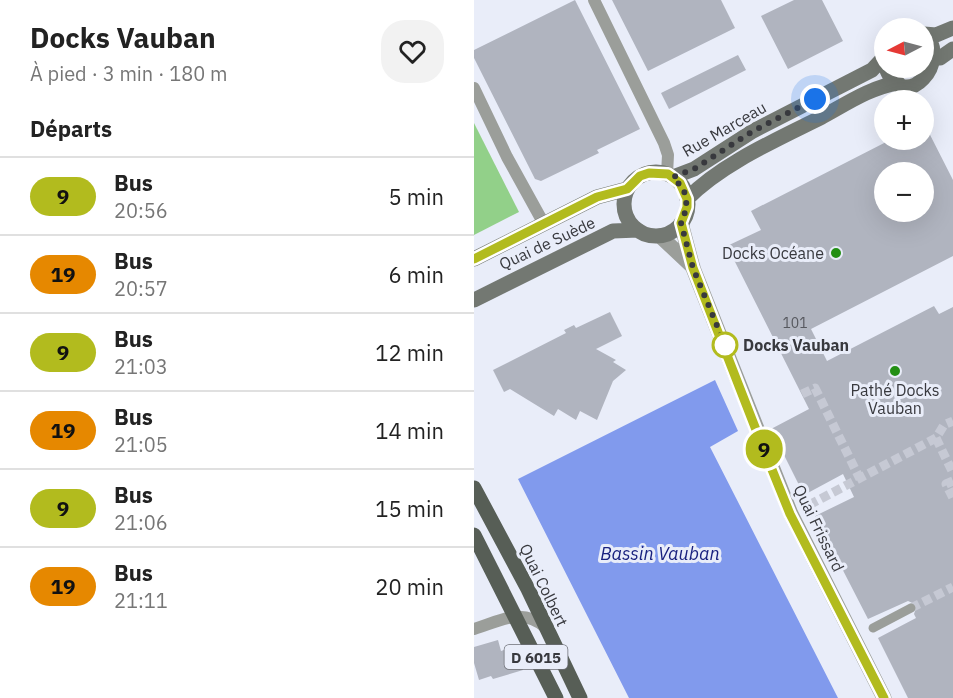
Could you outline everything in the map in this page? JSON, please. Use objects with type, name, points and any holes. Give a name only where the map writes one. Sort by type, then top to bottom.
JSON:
[{"type":"main road","points":[[934,35],[953,28]]},
{"type":"main road","points":[[687,199],[701,184],[773,142],[870,92],[898,83],[912,87],[926,82],[938,68],[940,58],[934,43]]},
{"type":"main road","points":[[940,58],[953,49]]},
{"type":"main road","name":"Rue Marceau","points":[[670,176],[694,169],[753,131],[874,68]]},
{"type":"main road","name":"Rue Marceau","points":[[894,78],[898,83]]},
{"type":"main road","points":[[649,173],[670,176],[680,183],[687,199],[687,207],[681,223],[676,229],[660,236],[646,235],[638,230],[625,213],[627,189],[640,176],[649,173]]},
{"type":"main road","name":"Quai de Suède","points":[[474,259],[597,197],[627,189]]},
{"type":"main road","name":"Quai de Suède","points":[[474,300],[613,231],[638,230]]},
{"type":"main road","name":"Quai Colbert","points":[[474,488],[528,590],[580,698]]},
{"type":"main road","name":"D 6015","points":[[474,535],[556,698]]},
{"type":"street","points":[[594,0],[664,143],[670,176]]},
{"type":"street","points":[[474,88],[507,158],[544,224]]},
{"type":"street","name":"Quai Frissard","points":[[681,223],[693,268],[790,514],[884,698]]},
{"type":"street","name":"Quai Frissard","points":[[660,236],[693,268]]},
{"type":"street","points":[[516,617],[528,601],[528,590]]},
{"type":"street","points":[[873,628],[911,608]]},
{"type":"street","points":[[474,629],[516,617],[530,617],[545,627]]},
{"type":"green space","points":[[474,123],[519,212],[474,235]]},
{"type":"water","name":"Bassin Vauban","points":[[715,380],[738,431],[710,447],[838,698],[629,698],[518,479]]},
{"type":"building","points":[[575,0],[640,129],[597,150],[599,153],[541,181],[535,179],[474,58],[474,50]]},
{"type":"building","points":[[612,0],[721,0],[735,28],[648,71]]},
{"type":"building","points":[[794,0],[822,0],[843,41],[788,69],[761,16]]},
{"type":"building","points":[[738,55],[746,70],[669,109],[661,93]]},
{"type":"building","name":"Docks Vauban","points":[[934,143],[953,180],[953,256],[811,329],[827,361],[934,306],[939,314],[953,307],[953,698],[908,698],[878,638],[916,618],[914,614],[917,605],[908,601],[868,619],[815,516],[854,497],[843,474],[804,495],[771,429],[809,409],[727,246],[761,230],[751,211],[874,148],[874,150],[934,150]]},
{"type":"building","points":[[610,312],[622,336],[596,349],[616,360],[613,362],[626,370],[613,381],[597,420],[580,411],[576,420],[558,409],[554,416],[510,389],[504,392],[493,370],[566,333],[564,330],[574,325],[576,328]]},
{"type":"building","points":[[498,640],[501,651],[516,646],[523,670],[493,679],[491,676],[479,680],[474,663],[474,647]]},
{"type":"tunnel","points":[[802,394],[815,388],[860,479]]},
{"type":"tunnel","points":[[809,505],[936,438],[944,425],[953,421]]},
{"type":"tunnel","points":[[936,438],[953,473]]},
{"type":"tunnel","points":[[953,481],[946,484],[953,498]]},
{"type":"tunnel","points":[[911,608],[953,587]]},
{"type":"bus line","name":"9","points":[[474,259],[597,197],[627,189],[640,176],[658,172],[668,174],[680,183],[687,199],[687,207],[681,223],[693,268],[708,301],[760,440],[790,514],[884,698]]},
{"type":"place","name":"Docks Océane","points":[[836,253]]},
{"type":"place","name":"Docks Vauban","points":[[725,345]]},
{"type":"place","name":"Pathé Docks Vauban","points":[[895,371]]},
{"type":"route","points":[[725,345],[693,268],[681,223],[687,207],[687,199],[680,183],[673,177],[694,169],[753,131],[815,99]]}]
